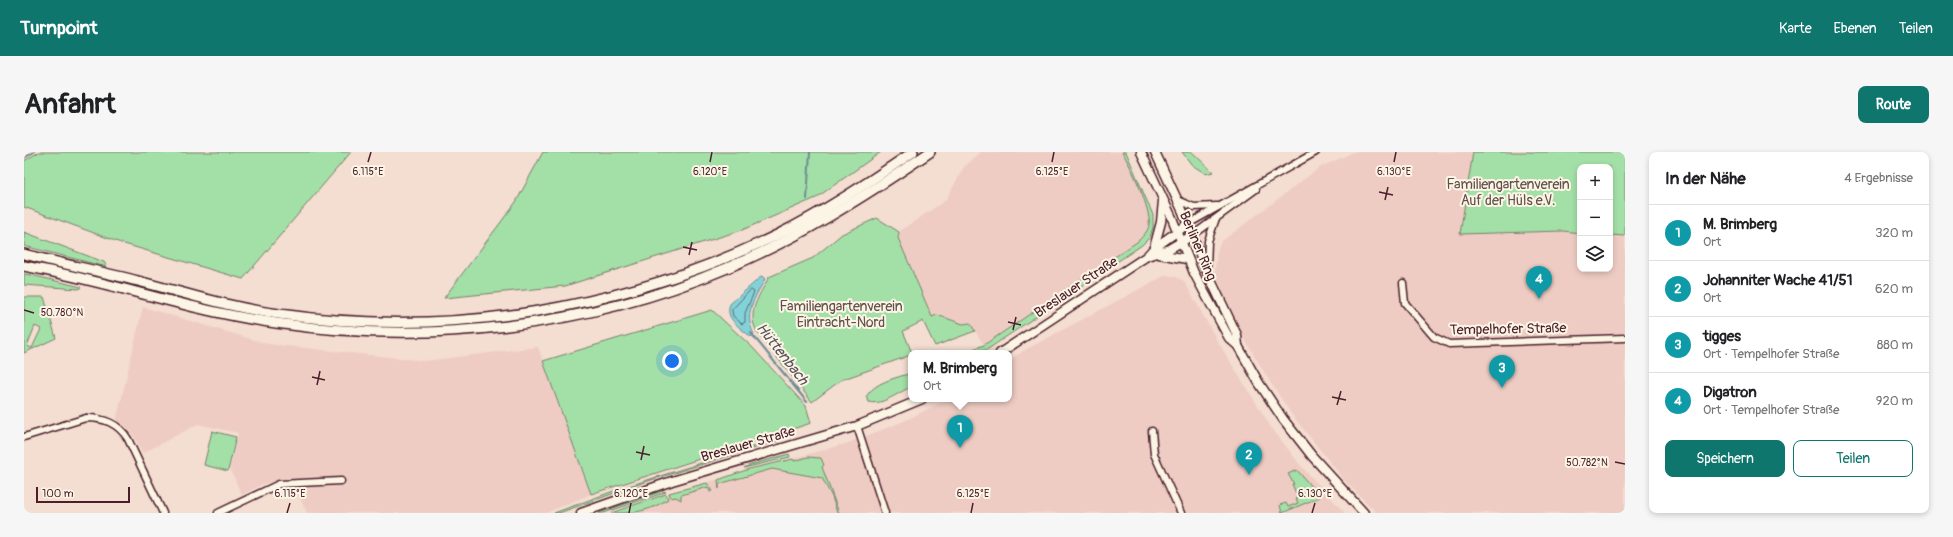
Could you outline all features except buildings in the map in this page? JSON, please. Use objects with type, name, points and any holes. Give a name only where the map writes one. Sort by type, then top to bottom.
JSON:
[{"type":"highway","points":[[24,254],[80,266],[238,307],[279,314],[343,321],[401,323],[459,321],[517,315],[616,295],[665,280],[723,259],[778,234],[839,200],[913,152]]},
{"type":"highway","points":[[24,266],[222,313],[278,324],[342,330],[400,332],[460,330],[519,324],[618,305],[669,290],[726,269],[782,243],[844,210],[930,152]]},
{"type":"main road","name":"Berliner Ring","points":[[1141,152],[1177,230],[1187,259],[1229,338],[1238,346],[1284,419],[1312,456],[1364,513]]},
{"type":"main road","name":"Berliner Ring","points":[[1155,152],[1193,235],[1207,272],[1237,335],[1238,346]]},
{"type":"main road","points":[[1163,200],[1161,222],[1155,251],[1187,259]]},
{"type":"main road","name":"Breslauer Straße","points":[[1005,350],[1155,251],[1177,230],[1188,224]]},
{"type":"main road","name":"Breslauer Straße","points":[[1155,251],[1181,242],[1193,235]]},
{"type":"main road","name":"Breslauer Straße","points":[[581,513],[672,481],[857,426],[915,402]]},
{"type":"street","points":[[1188,224],[1316,152]]},
{"type":"street","points":[[1193,235],[1272,177]]},
{"type":"street","points":[[1177,199],[1194,207],[1218,206]]},
{"type":"street","points":[[1207,272],[1207,249],[1214,221]]},
{"type":"street","name":"Tempelhofer Straße","points":[[1403,283],[1405,303],[1434,337],[1448,344],[1625,338]]},
{"type":"street","points":[[24,437],[86,418],[96,418],[112,423],[124,433],[163,513]]},
{"type":"street","points":[[857,426],[885,513]]},
{"type":"street","points":[[1152,431],[1154,454],[1180,513]]},
{"type":"street","points":[[218,513],[278,484],[341,481]]},
{"type":"shaded area","points":[[981,152],[1122,152],[1129,162],[1149,213],[1149,224],[1146,233],[1137,242],[984,345],[970,323],[963,324],[937,315],[932,317],[898,238],[899,232],[946,200],[964,167]]},
{"type":"shaded area","points":[[1354,152],[1473,152],[1460,233],[1563,231],[1577,233],[1577,272],[1613,272],[1613,235],[1625,236],[1625,513],[1377,513],[1346,482],[1292,415],[1267,377],[1241,333],[1215,272],[1217,251],[1221,242],[1319,168]]},
{"type":"shaded area","points":[[1166,275],[1176,277],[1184,281],[1218,342],[1271,427],[1301,466],[1345,513],[613,513],[669,493],[848,443],[902,422],[942,402],[1012,402],[1012,358]]},
{"type":"shaded area","points":[[143,307],[268,344],[425,361],[538,347],[591,494],[546,513],[307,513],[290,478],[263,484],[242,495],[230,469],[238,433],[198,424],[143,453],[131,432],[116,422]]},
{"type":"green space","points":[[39,152],[351,152],[243,279],[121,243],[24,207],[24,161]]},
{"type":"green space","points":[[543,152],[881,152],[816,198],[742,230],[565,286],[444,298],[516,202]]},
{"type":"green space","points":[[1122,152],[1126,152],[1153,215],[1153,227],[1150,237],[1142,245],[988,349],[971,350],[984,345],[1137,242],[1144,234],[1149,225],[1149,218],[1144,199],[1130,166]]},
{"type":"green space","points":[[1182,152],[1192,152],[1213,172],[1206,174],[1192,165]]},
{"type":"green space","name":"Familiengartenverein Auf der Hüls e.V.","points":[[1473,152],[1625,152],[1625,236],[1613,235],[1613,164],[1577,164],[1577,233],[1563,231],[1460,234]]},
{"type":"green space","name":"Familiengartenverein Eintracht-Nord","points":[[877,218],[899,232],[898,238],[932,317],[937,315],[963,324],[970,323],[975,331],[935,346],[923,321],[903,331],[911,350],[908,350],[908,356],[841,380],[812,402],[757,332],[753,318],[754,311],[758,297],[769,277],[813,258],[842,234]]},
{"type":"green space","points":[[24,232],[104,262],[107,267],[24,246]]},
{"type":"green space","points":[[24,274],[81,287],[79,289],[24,285]]},
{"type":"green space","points":[[24,297],[44,297],[56,338],[24,353]],"holes":[[[35,326],[41,329],[32,348],[27,346]]]},
{"type":"green space","points":[[712,310],[752,347],[806,406],[811,423],[591,494],[543,361]]},
{"type":"green space","points":[[908,374],[908,389],[885,400],[874,403],[869,402],[866,397],[870,392],[886,381]]},
{"type":"green space","points":[[212,431],[236,437],[228,471],[204,465]]},
{"type":"green space","points":[[793,434],[784,439],[648,481],[559,513],[554,513],[619,489]]},
{"type":"green space","points":[[789,454],[790,457],[744,468],[750,465]]},
{"type":"green space","points":[[808,457],[821,458],[824,465],[822,467],[839,513],[837,513],[832,497],[822,478],[772,469],[719,484],[719,489],[718,480],[749,469]]},
{"type":"green space","points":[[1297,470],[1320,497],[1282,513],[1280,505],[1286,503],[1288,507],[1298,503],[1296,499],[1298,498],[1292,484],[1294,484],[1288,474]]},
{"type":"green space","points":[[707,483],[713,491],[710,492],[708,487],[681,495],[681,500],[676,497],[671,498],[669,493]]},
{"type":"green space","points":[[662,491],[666,492],[604,513],[599,513]]},
{"type":"green space","points":[[666,494],[668,499],[654,507],[627,513],[611,513]]},
{"type":"water","points":[[762,276],[765,279],[754,299],[750,312],[751,326],[754,334],[751,337],[734,323],[729,314],[729,309],[730,304]]},
{"type":"waterway","points":[[24,158],[34,152]]},
{"type":"waterway","name":"Hüttenbach","points":[[807,199],[810,152]]},
{"type":"waterway","name":"Hüttenbach","points":[[751,333],[807,402]]},
{"type":"place","name":"Digatron","points":[[1539,299]]},
{"type":"place","name":"tigges","points":[[1502,388]]},
{"type":"place","name":"M. Brimberg","points":[[960,448]]},
{"type":"place","name":"Johanniter Wache 41/51","points":[[1249,475]]}]
